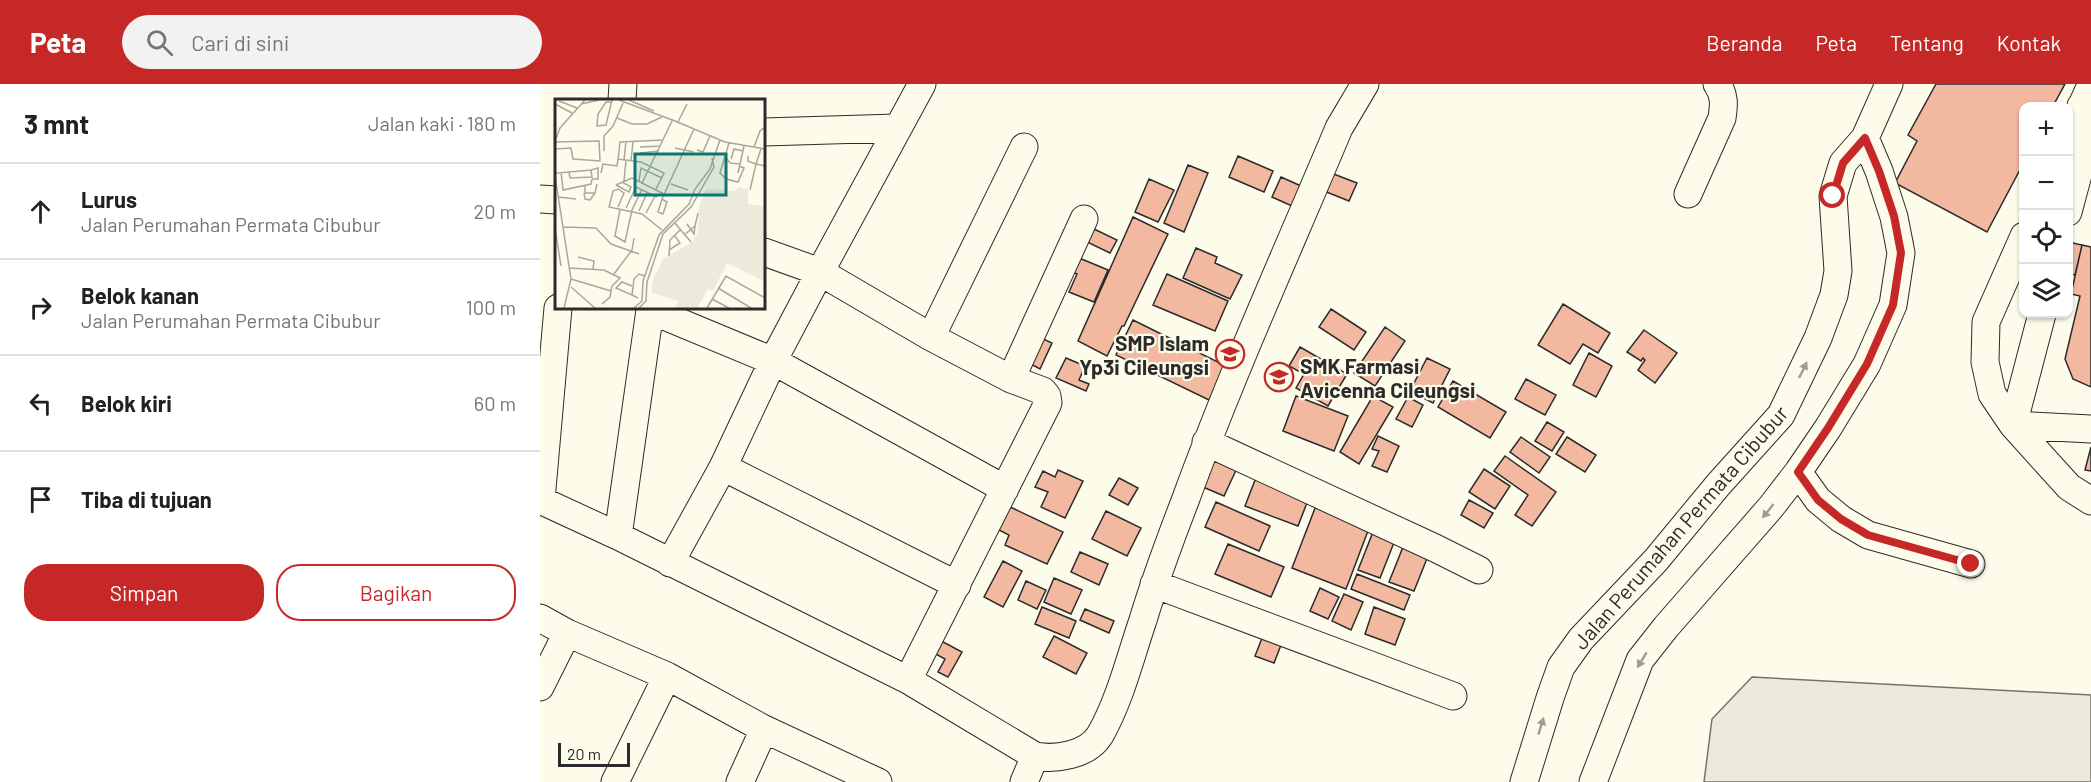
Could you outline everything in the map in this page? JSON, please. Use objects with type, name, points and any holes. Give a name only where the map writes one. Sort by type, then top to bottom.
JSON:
[{"type":"street","points":[[622,99],[623,84]]},
{"type":"street","points":[[670,563],[723,467],[773,361],[922,84]]},
{"type":"street","points":[[558,309],[541,500],[908,680],[1035,756],[1047,758],[1078,752],[1090,747],[1100,736],[1129,663],[1154,584],[1206,442],[1339,128],[1365,84]]},
{"type":"street","points":[[1688,194],[1722,118],[1724,105],[1722,90],[1717,84]]},
{"type":"street","name":"Jalan Perumahan Permata Cibubur","points":[[1524,782],[1561,667],[1581,639],[1656,560],[1718,484],[1780,415],[1818,338],[1833,295],[1838,271],[1833,196],[1843,163],[1865,138],[1889,84]]},
{"type":"street","points":[[2073,128],[2089,107]]},
{"type":"street","points":[[2069,210],[2084,152],[2089,107]]},
{"type":"street","points":[[765,132],[897,128]]},
{"type":"street","points":[[1593,782],[1640,660],[1666,627],[1772,507],[1798,472],[1867,364],[1893,305],[1901,253],[1894,216],[1865,138]]},
{"type":"street","points":[[931,337],[1024,147]]},
{"type":"street","points":[[540,199],[555,200]]},
{"type":"street","points":[[1011,379],[1084,219]]},
{"type":"street","points":[[2019,247],[1986,322],[1985,362],[1992,394],[2013,425],[2069,487],[2091,501]]},
{"type":"street","points":[[765,252],[820,272],[931,337],[1011,379],[1043,391],[1048,400],[908,680]]},
{"type":"street","points":[[540,296],[555,297]]},
{"type":"street","points":[[618,536],[645,309]]},
{"type":"street","points":[[647,309],[773,361],[1005,489]]},
{"type":"street","points":[[2013,425],[2041,318]]},
{"type":"street","points":[[2013,425],[2091,429]]},
{"type":"street","points":[[1206,442],[1479,570]]},
{"type":"street","points":[[723,467],[957,585]]},
{"type":"street","points":[[1798,472],[1818,500],[1841,519],[1868,535],[1971,564]]},
{"type":"street","points":[[1154,584],[1453,696]]},
{"type":"street","points":[[540,618],[567,633],[667,676],[764,729],[878,782]]},
{"type":"street","points":[[540,687],[567,633]]},
{"type":"street","points":[[615,782],[667,676]]},
{"type":"street","points":[[740,782],[764,729]]},
{"type":"street","points":[[1024,782],[1035,756]]},
{"type":"shaded area","points":[[1752,677],[2091,695],[2091,782],[1704,782],[1712,719]]},
{"type":"building","points":[[1936,84],[2065,84],[2055,102],[2019,102],[2019,171],[1987,232],[1895,183],[1917,141],[1908,135]]},
{"type":"building","points":[[1238,156],[1273,171],[1264,192],[1229,177]]},
{"type":"building","points":[[1188,165],[1208,173],[1184,232],[1164,223]]},
{"type":"building","points":[[1331,173],[1357,183],[1349,201],[1324,191]]},
{"type":"building","points":[[1281,177],[1301,186],[1292,206],[1272,197]]},
{"type":"building","points":[[1149,179],[1174,190],[1158,222],[1135,212]]},
{"type":"building","points":[[1133,217],[1168,234],[1107,356],[1078,341]]},
{"type":"building","points":[[1092,228],[1117,240],[1110,253],[1085,241]]},
{"type":"building","points":[[2073,243],[2082,245],[2075,275],[2073,275]]},
{"type":"building","points":[[2082,245],[2091,247],[2091,387],[2073,379],[2065,359],[2080,296],[2073,294]]},
{"type":"building","points":[[1196,248],[1217,257],[1215,263],[1242,275],[1230,299],[1183,278]]},
{"type":"building","points":[[1072,255],[1108,270],[1094,302],[1069,292],[1077,274],[1066,269]]},
{"type":"building","points":[[1167,274],[1228,301],[1215,331],[1153,305]]},
{"type":"building","points":[[1563,304],[1610,333],[1598,353],[1583,344],[1570,364],[1538,345]]},
{"type":"building","points":[[1331,309],[1366,332],[1354,350],[1319,327]]},
{"type":"building","points":[[1133,320],[1226,366],[1209,400],[1116,355]]},
{"type":"building","points":[[1385,327],[1405,341],[1375,386],[1354,373]]},
{"type":"building","points":[[1644,330],[1677,353],[1655,383],[1638,370],[1645,360],[1643,358],[1641,361],[1627,352]]},
{"type":"building","points":[[1037,336],[1052,343],[1040,369],[1025,361]]},
{"type":"building","points":[[1300,347],[1347,374],[1328,406],[1296,388],[1304,374],[1289,366]]},
{"type":"building","points":[[1589,353],[1612,366],[1596,397],[1573,385]]},
{"type":"building","points":[[1066,358],[1085,366],[1079,380],[1089,384],[1086,391],[1056,378]]},
{"type":"building","points":[[1427,358],[1450,369],[1433,403],[1410,391]]},
{"type":"building","points":[[1526,379],[1556,395],[1545,415],[1515,399]]},
{"type":"building","points":[[1453,381],[1506,412],[1490,438],[1438,407]]},
{"type":"building","points":[[1296,396],[1348,416],[1334,451],[1283,431]]},
{"type":"building","points":[[1373,396],[1393,407],[1359,464],[1340,452]]},
{"type":"building","points":[[1408,397],[1423,405],[1412,427],[1396,419]]},
{"type":"building","points":[[1547,422],[1564,432],[1552,451],[1535,441]]},
{"type":"building","points":[[1378,436],[1399,446],[1387,472],[1372,466],[1379,451],[1372,449]]},
{"type":"building","points":[[1521,437],[1550,457],[1539,473],[1510,452]]},
{"type":"building","points":[[1567,437],[1596,455],[1585,472],[1556,454]]},
{"type":"building","points":[[2091,447],[2091,471],[2085,470]]},
{"type":"building","points":[[1505,456],[1556,492],[1532,526],[1515,515],[1528,495],[1494,471]]},
{"type":"building","points":[[1216,457],[1238,466],[1224,496],[1203,487]]},
{"type":"building","points":[[1484,469],[1510,486],[1495,509],[1469,492]]},
{"type":"building","points":[[1058,470],[1083,481],[1065,518],[1041,507],[1048,492],[1035,487],[1043,471],[1055,477]]},
{"type":"building","points":[[1257,475],[1310,495],[1298,526],[1245,506]]},
{"type":"building","points":[[1119,478],[1138,488],[1128,505],[1109,495]]},
{"type":"building","points":[[1469,500],[1493,513],[1484,528],[1461,515]]},
{"type":"building","points":[[1216,502],[1270,526],[1259,551],[1205,527]]},
{"type":"building","points":[[1317,503],[1371,523],[1346,589],[1292,568]]},
{"type":"building","points":[[1006,505],[1063,532],[1047,564],[1005,545],[1009,535],[995,528]]},
{"type":"building","points":[[1106,511],[1141,528],[1127,556],[1092,539]]},
{"type":"building","points":[[1373,532],[1395,540],[1380,578],[1358,570]]},
{"type":"building","points":[[1228,544],[1284,567],[1271,597],[1215,574]]},
{"type":"building","points":[[1403,547],[1428,556],[1414,591],[1389,582]]},
{"type":"building","points":[[1080,552],[1108,564],[1099,585],[1071,572]]},
{"type":"building","points":[[1003,561],[1022,571],[1003,607],[984,597]]},
{"type":"building","points":[[1357,574],[1410,595],[1404,610],[1351,589]]},
{"type":"building","points":[[1054,578],[1082,590],[1071,614],[1044,602]]},
{"type":"building","points":[[1026,581],[1046,590],[1037,609],[1018,600]]},
{"type":"building","points":[[1320,588],[1339,597],[1328,619],[1310,611]]},
{"type":"building","points":[[1344,594],[1363,602],[1351,630],[1332,621]]},
{"type":"building","points":[[1042,607],[1076,621],[1069,638],[1035,624]]},
{"type":"building","points":[[1374,607],[1405,619],[1395,645],[1365,634]]},
{"type":"building","points":[[1085,609],[1114,621],[1109,633],[1080,620]]},
{"type":"building","points":[[1264,633],[1283,640],[1274,663],[1255,656]]},
{"type":"building","points":[[932,636],[962,652],[948,677],[938,672],[945,659],[925,648]]},
{"type":"building","points":[[1054,636],[1087,653],[1076,674],[1043,657]]},
{"type":"place","name":"SMP Islam Yp3i Cileungsi","points":[[1230,354]]},
{"type":"place","name":"SMK Farmasi Avicenna Cileungsi","points":[[1279,377]]},
{"type":"route","points":[[1833,196],[1843,163],[1865,138],[1894,216],[1901,253],[1893,305],[1867,364],[1798,472],[1818,500],[1841,519],[1868,535],[1971,564]]}]
